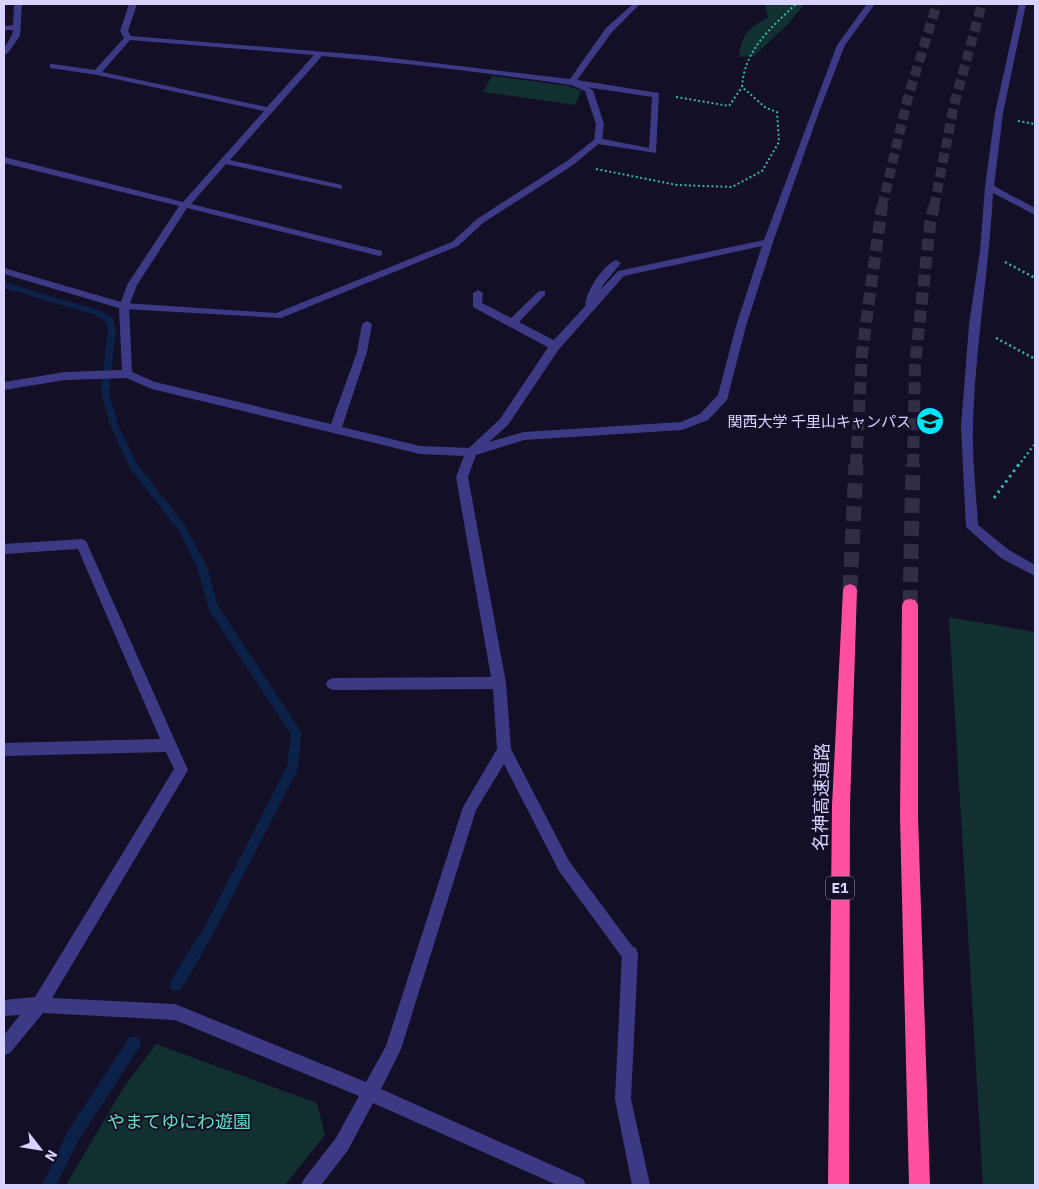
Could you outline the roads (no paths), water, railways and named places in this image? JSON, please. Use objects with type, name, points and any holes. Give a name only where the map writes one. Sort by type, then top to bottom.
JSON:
[{"type":"highway","name":"名神高速道路","points":[[838,1185],[841,805],[850,590]]},
{"type":"highway","points":[[910,604],[909,816],[920,1185]]},
{"type":"street","points":[[4,52],[16,36],[18,4]]},
{"type":"street","points":[[128,38],[124,30],[133,4]]},
{"type":"street","points":[[572,82],[609,30],[637,4]]},
{"type":"street","points":[[4,386],[66,376],[122,375],[152,385],[420,450],[471,452],[524,436],[682,426],[704,417],[723,397],[741,326],[768,242],[841,45],[871,4]]},
{"type":"street","points":[[1022,4],[999,114],[989,187],[985,251],[974,325],[968,427],[972,527],[1005,554],[1035,571]]},
{"type":"street","points":[[4,28],[16,28]]},
{"type":"street","points":[[128,38],[374,58],[572,82],[656,95],[653,151],[598,141]]},
{"type":"street","points":[[97,73],[128,38]]},
{"type":"street","points":[[122,375],[124,306],[132,286],[184,206],[320,53]]},
{"type":"street","points":[[54,66],[97,73],[268,110]]},
{"type":"street","points":[[4,271],[124,306],[276,316],[455,244],[480,222],[570,164],[598,141],[600,124],[589,90],[572,82]]},
{"type":"street","points":[[4,160],[378,253]]},
{"type":"street","points":[[224,161],[339,187]]},
{"type":"street","points":[[989,187],[1035,212]]},
{"type":"street","points":[[641,1185],[623,1100],[630,954],[564,866],[504,750],[499,683],[462,478],[471,452],[504,422],[556,346],[590,306],[621,274],[768,242]]},
{"type":"street","points":[[590,306],[591,296],[601,279],[616,263]]},
{"type":"street","points":[[478,293],[477,306],[556,346]]},
{"type":"street","points":[[512,323],[542,293]]},
{"type":"street","points":[[335,430],[362,352],[367,324]]},
{"type":"street","points":[[4,549],[82,544],[181,770],[39,1006],[4,1047]]},
{"type":"street","points":[[333,684],[499,683]]},
{"type":"street","points":[[4,750],[171,745]]},
{"type":"street","points":[[310,1185],[342,1144],[393,1049],[470,806],[504,750]]},
{"type":"street","points":[[4,1008],[39,1006],[175,1012],[369,1092],[577,1185]]},
{"type":"waterway","points":[[4,285],[98,313],[109,319],[112,328],[105,393],[115,427],[133,466],[182,528],[202,567],[213,607],[297,733],[293,767],[208,932],[176,985]]},
{"type":"waterway","points":[[49,1185],[74,1134],[134,1043]]},
{"type":"tunnel","points":[[882,207],[908,97],[937,4]]},
{"type":"tunnel","points":[[934,207],[954,105],[982,4]]},
{"type":"tunnel","points":[[856,466],[862,353],[882,206]]},
{"type":"tunnel","points":[[913,466],[915,365],[930,225],[934,206]]},
{"type":"tunnel","points":[[850,590],[856,464]]},
{"type":"tunnel","points":[[910,605],[913,464]]},
{"type":"place","name":"関西大学 千里山キャンパス","points":[[930,421]]},
{"type":"park label","name":"やまてゆにわ遊園","points":[[179,1121]]}]
